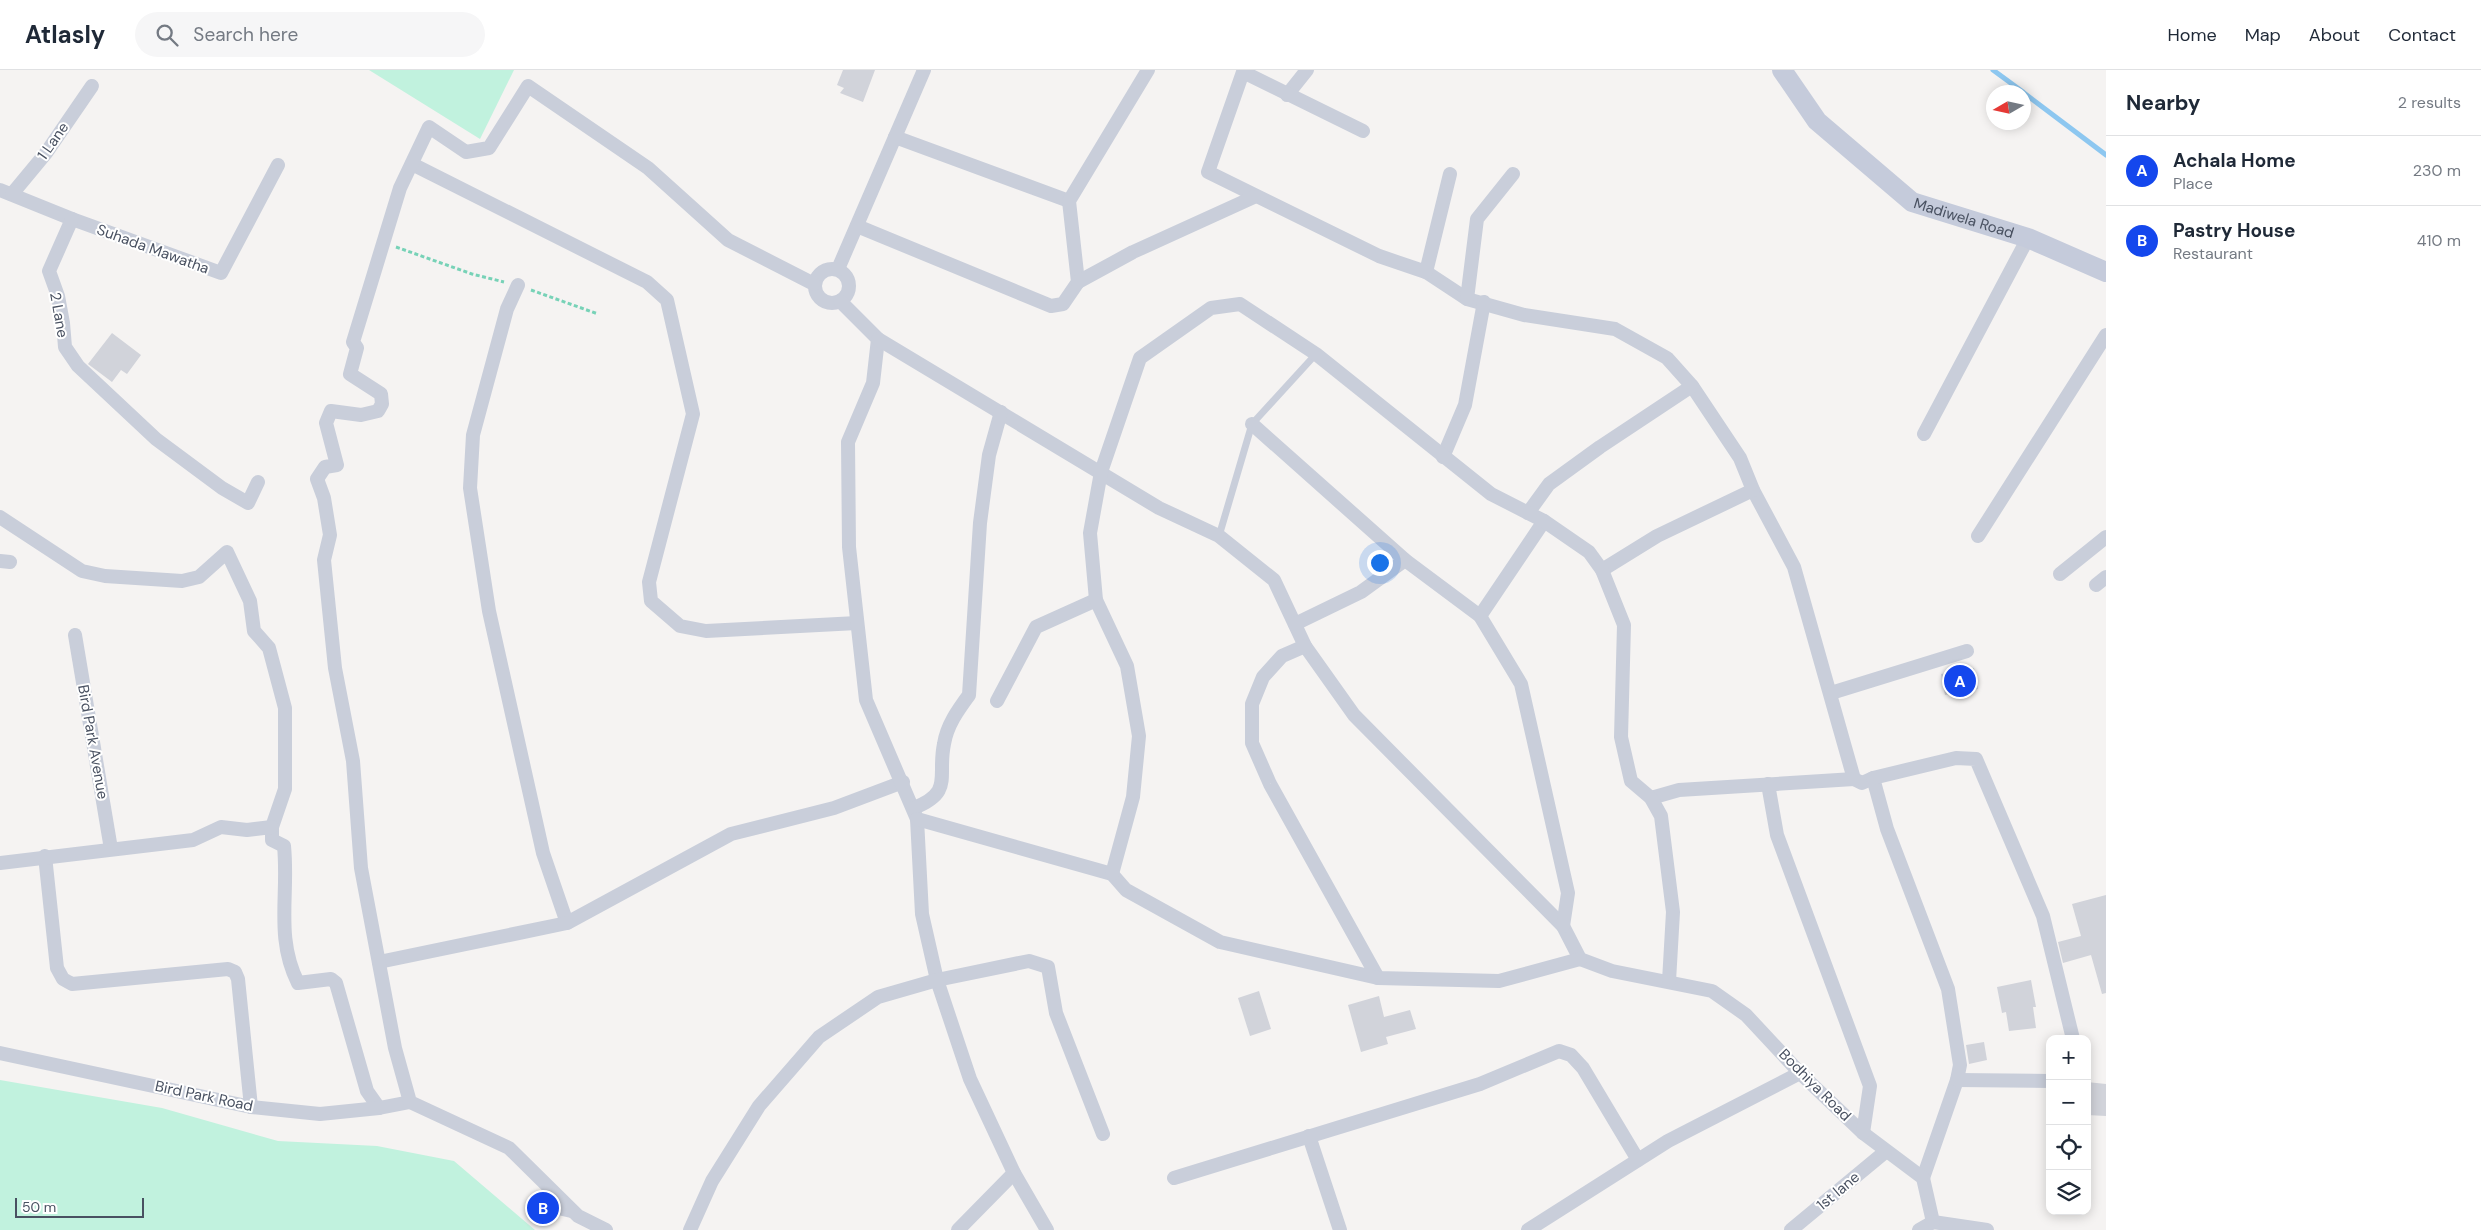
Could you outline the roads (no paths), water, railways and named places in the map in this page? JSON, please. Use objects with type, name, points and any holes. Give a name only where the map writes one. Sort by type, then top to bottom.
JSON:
[{"type":"main road","name":"Madiwela Road","points":[[1782,70],[1817,121],[1912,202],[2028,238],[2106,272]]},
{"type":"street","points":[[838,270],[924,70]]},
{"type":"street","points":[[1078,282],[1069,201],[1148,70]]},
{"type":"street","points":[[1287,95],[1307,70]]},
{"type":"street","points":[[1363,131],[1243,72],[1208,172],[1379,256],[1426,272],[1467,299],[1484,302],[1524,315],[1615,330],[1668,358],[1692,386],[1740,458],[1753,490],[1794,567],[1854,779]]},
{"type":"street","name":"1 Lane","points":[[6,192],[46,153],[92,86]]},
{"type":"street","points":[[606,1230],[578,1216],[509,1148],[410,1102],[395,1048],[361,868],[353,761],[335,668],[324,560],[330,535],[324,498],[317,479],[325,467],[337,465],[326,423],[331,411],[361,415],[378,411],[382,404],[381,394],[350,374],[357,348],[354,342],[400,188],[430,127],[466,152],[489,148],[528,86],[648,168],[728,240],[814,284],[819,298],[826,302],[840,301],[845,297],[849,284],[847,278],[838,270],[825,269],[820,273],[814,284]]},
{"type":"street","points":[[895,137],[1069,201]]},
{"type":"street","points":[[412,164],[647,282],[667,300],[693,414],[649,582],[652,601],[680,626],[706,631],[857,623]]},
{"type":"street","name":"Suhada Mawatha","points":[[6,192],[72,219],[221,273],[278,166]]},
{"type":"street","points":[[1426,272],[1450,174]]},
{"type":"street","points":[[1467,299],[1477,219],[1513,174]]},
{"type":"street","points":[[857,226],[1051,306],[1063,304],[1078,282],[1133,252],[1254,196]]},
{"type":"street","name":"2 Lane","points":[[72,219],[49,271],[58,296],[65,347],[78,366],[156,439],[222,488],[248,503],[258,482]]},
{"type":"street","points":[[1924,434],[2028,238]]},
{"type":"street","points":[[518,285],[506,309],[473,435],[470,488],[489,611],[541,844],[567,924]]},
{"type":"street","points":[[840,301],[878,339],[1159,508],[1219,536],[1274,580],[1305,646],[1354,715],[1563,926],[1580,959],[1499,981],[1378,978],[1220,942],[1126,890],[1112,874],[916,814]]},
{"type":"street","points":[[1443,457],[1465,405],[1484,302]]},
{"type":"street","points":[[1112,874],[1133,797],[1138,736],[1127,666],[1096,600],[1090,533],[1101,472],[1140,358],[1211,308],[1240,304],[1316,354],[1491,494],[1544,521],[1589,552],[1602,570],[1624,625],[1621,736],[1631,781],[1651,798],[1662,816],[1673,912],[1668,981]]},
{"type":"street","points":[[1978,536],[2106,335]]},
{"type":"street","points":[[878,339],[873,383],[848,442],[849,547],[866,700],[916,814],[922,914],[936,980],[970,1079],[1014,1172],[1047,1230]]},
{"type":"street","points":[[1528,513],[1549,484],[1600,447],[1692,386]]},
{"type":"street","points":[[916,814],[932,801],[941,787],[944,744],[953,718],[969,695],[980,523],[989,455],[1001,412]]},
{"type":"street","points":[[1252,424],[1405,560],[1480,616],[1520,684],[1568,893],[1563,926]]},
{"type":"street","points":[[1602,570],[1657,536],[1753,490]]},
{"type":"street","points":[[0,517],[82,571],[105,576],[182,581],[198,577],[227,552],[250,601],[254,631],[269,648],[285,708],[285,789],[272,827],[272,840],[284,846],[287,875],[283,930],[288,963],[298,983],[330,979],[336,983],[366,1091],[378,1108]]},
{"type":"street","points":[[1480,616],[1544,521]]},
{"type":"street","points":[[2060,574],[2106,536]]},
{"type":"street","points":[[1295,624],[1361,592],[1405,560]]},
{"type":"street","points":[[997,701],[1036,627],[1096,600]]},
{"type":"street","name":"Bird Park Avenue","points":[[75,635],[111,849]]},
{"type":"street","points":[[1305,646],[1282,656],[1263,676],[1252,704],[1252,743],[1270,784],[1378,978]]},
{"type":"street","points":[[1831,694],[1967,651]]},
{"type":"street","points":[[1651,798],[1679,790],[1854,779],[1862,783],[1873,778],[1956,758],[1976,759],[2043,916],[2072,1035]]},
{"type":"street","points":[[1873,778],[1887,830],[1948,989],[1960,1065],[1957,1080],[1923,1178],[1933,1222]]},
{"type":"street","points":[[379,962],[567,924],[731,834],[834,808],[903,782]]},
{"type":"street","points":[[1768,784],[1777,835],[1870,1086],[1863,1133]]},
{"type":"street","points":[[0,863],[44,856],[193,840],[221,827],[247,830],[272,827]]},
{"type":"street","points":[[44,856],[57,968],[63,979],[72,984],[228,968],[235,972],[238,979],[251,1107]]},
{"type":"street","name":"Bodhiya Road","points":[[1580,959],[1612,971],[1712,991],[1746,1015],[1800,1073],[1863,1133],[1885,1152],[1923,1178]]},
{"type":"street","points":[[690,1230],[712,1181],[759,1106],[819,1037],[878,997],[936,980],[1029,961],[1048,967],[1056,1013],[1103,1134]]},
{"type":"street","points":[[1174,1178],[1480,1084],[1559,1051],[1570,1055],[1583,1068],[1638,1160]]},
{"type":"street","name":"Bird Park Road","points":[[0,1053],[251,1107],[320,1114],[378,1108],[410,1102]]},
{"type":"street","points":[[1528,1230],[1668,1141],[1800,1073]]},
{"type":"street","points":[[1957,1080],[2046,1081]]},
{"type":"street","points":[[1309,1136],[1340,1230]]},
{"type":"street","name":"1st lane","points":[[1791,1230],[1885,1152]]},
{"type":"street","points":[[958,1230],[1014,1172]]},
{"type":"street","points":[[1919,1230],[1933,1222],[1987,1230]]},
{"type":"lane","points":[[1219,536],[1252,424],[1316,354]]},
{"type":"lane","points":[[543,1208],[578,1216]]},
{"type":"waterway","points":[[1993,70],[2013,85]]},
{"type":"waterway","points":[[2031,98],[2106,155]]},
{"type":"place","name":"Achala Home","points":[[1960,681]]},
{"type":"place","name":"Pastry House","points":[[543,1208]]}]
